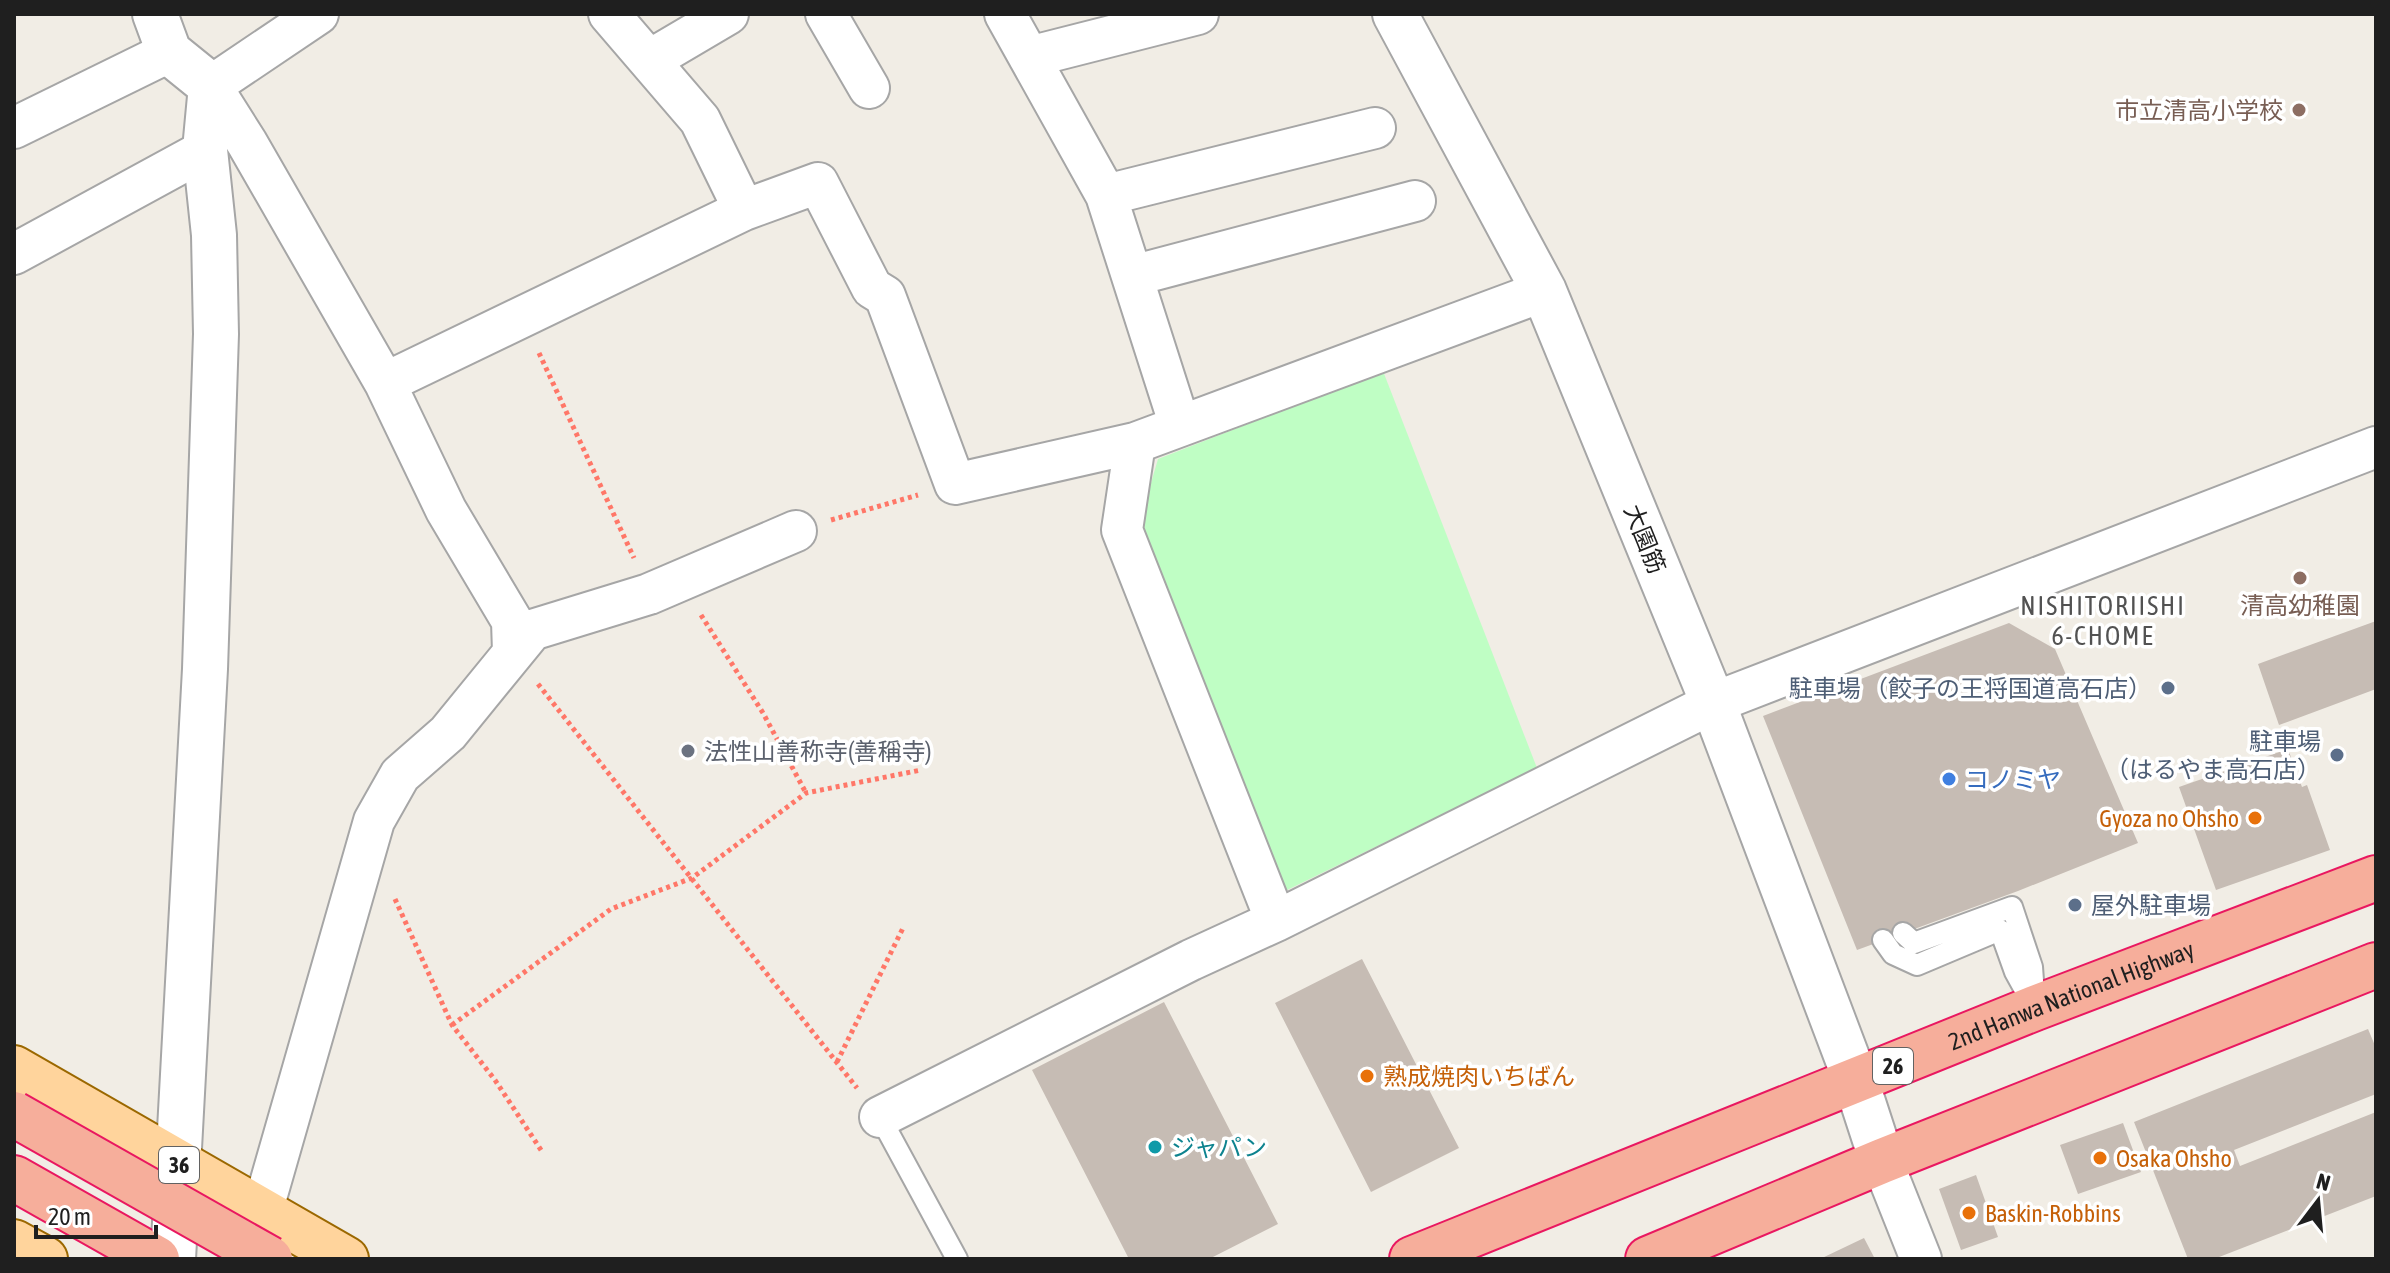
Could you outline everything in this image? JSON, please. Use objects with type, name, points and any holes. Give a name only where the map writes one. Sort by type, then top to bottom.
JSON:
[{"type":"highway","name":"2nd Hanwa National Highway","points":[[1412,1259],[2035,1008],[2376,878]]},
{"type":"highway","points":[[1648,1259],[1882,1161],[2376,965]]},
{"type":"highway","points":[[14,1114],[270,1259]]},
{"type":"highway","points":[[14,1178],[157,1259]]},
{"type":"main road","name":"36","points":[[14,1068],[346,1259]]},
{"type":"main road","points":[[14,1242],[45,1259]]},
{"type":"street","points":[[211,86],[318,14]]},
{"type":"street","points":[[609,14],[700,120],[744,210]]},
{"type":"street","points":[[650,60],[728,14]]},
{"type":"street","points":[[826,14],[869,88]]},
{"type":"street","points":[[1005,14],[1106,195],[1180,426]]},
{"type":"street","points":[[1029,57],[1198,14]]},
{"type":"street","name":"大園筋","points":[[1402,16],[1544,291],[1713,703],[1856,1081],[1882,1161]]},
{"type":"street","points":[[14,128],[162,33],[211,86],[385,383],[446,510],[512,621],[513,652]]},
{"type":"street","points":[[173,1259],[205,669],[215,366],[214,235],[205,150],[211,86]]},
{"type":"street","points":[[1106,195],[1375,128]]},
{"type":"street","points":[[14,254],[205,150]]},
{"type":"street","points":[[385,383],[744,210],[818,183],[872,288],[885,296],[955,484],[1135,443],[1544,291]]},
{"type":"street","points":[[1132,276],[1415,201]]},
{"type":"street","points":[[1135,443],[1122,530],[1276,921]]},
{"type":"street","points":[[880,1117],[1713,703],[2376,447]]},
{"type":"street","points":[[262,1212],[374,821],[400,775],[448,733],[532,630],[664,587],[796,531]]},
{"type":"street","points":[[1882,1161],[1921,1259]]},
{"type":"lane","points":[[1893,936],[1893,954],[1917,965],[2000,930],[2015,972],[2035,1008]]},
{"type":"lane","points":[[880,1117],[957,1259]]},
{"type":"path","points":[[522,316],[664,587],[763,713],[806,793]]},
{"type":"path","points":[[796,531],[955,484]]},
{"type":"path","points":[[513,652],[880,1117]]},
{"type":"path","points":[[452,1025],[611,909],[692,878],[806,793],[921,770]]},
{"type":"path","points":[[391,890],[452,1025],[495,1080],[543,1153]]},
{"type":"path","points":[[837,1062],[903,928]]},
{"type":"green space","points":[[1383,371],[1537,768],[1281,893],[1139,524],[1158,459]]},
{"type":"building","points":[[2376,621],[2376,689],[2279,725],[2258,664]]},
{"type":"building","name":"コノミヤ","points":[[2009,623],[2055,649],[2138,843],[1857,950],[1763,716]]},
{"type":"building","name":"Gyoza no Ohsho","points":[[2288,749],[2302,787],[2307,785],[2330,850],[2216,890],[2179,787]]},
{"type":"building","name":"熟成焼肉いちばん","points":[[1362,959],[1459,1148],[1371,1192],[1275,1003]]},
{"type":"building","name":"ジャパン","points":[[1164,1002],[1278,1224],[1209,1259],[1129,1259],[1032,1070]]},
{"type":"building","points":[[2368,1029],[2376,1048],[2376,1094],[2234,1150],[2240,1166],[2376,1112],[2376,1196],[2214,1259],[2188,1259],[2134,1122]]},
{"type":"building","name":"Osaka Ohsho","points":[[2123,1123],[2141,1172],[2078,1194],[2060,1145]]},
{"type":"building","name":"Baskin-Robbins","points":[[1976,1175],[1998,1237],[1961,1250],[1939,1189]]},
{"type":"building","points":[[1864,1238],[1875,1259],[1820,1259]]},
{"type":"place","name":"市立清高小学校","points":[[2299,110]]},
{"type":"place","name":"清高幼稚園","points":[[2300,578]]},
{"type":"place","name":"駐車場 （餃子の王将国道高石店）","points":[[2168,688]]},
{"type":"place","name":"法性山善称寺(善稱寺)","points":[[688,751]]},
{"type":"place","name":"駐車場 （はるやま高石店）","points":[[2337,755]]},
{"type":"place","name":"コノミヤ","points":[[1949,779]]},
{"type":"place","name":"Gyoza no Ohsho","points":[[2255,818]]},
{"type":"place","name":"屋外駐車場","points":[[2075,905]]},
{"type":"place","name":"熟成焼肉いちばん","points":[[1367,1076]]},
{"type":"place","name":"ジャパン","points":[[1155,1147]]},
{"type":"place","name":"Osaka Ohsho","points":[[2100,1158]]},
{"type":"place","name":"Baskin-Robbins","points":[[1969,1213]]},
{"type":"district","name":"NISHITORIISHI 6-CHOME","points":[[2103,621]]}]
